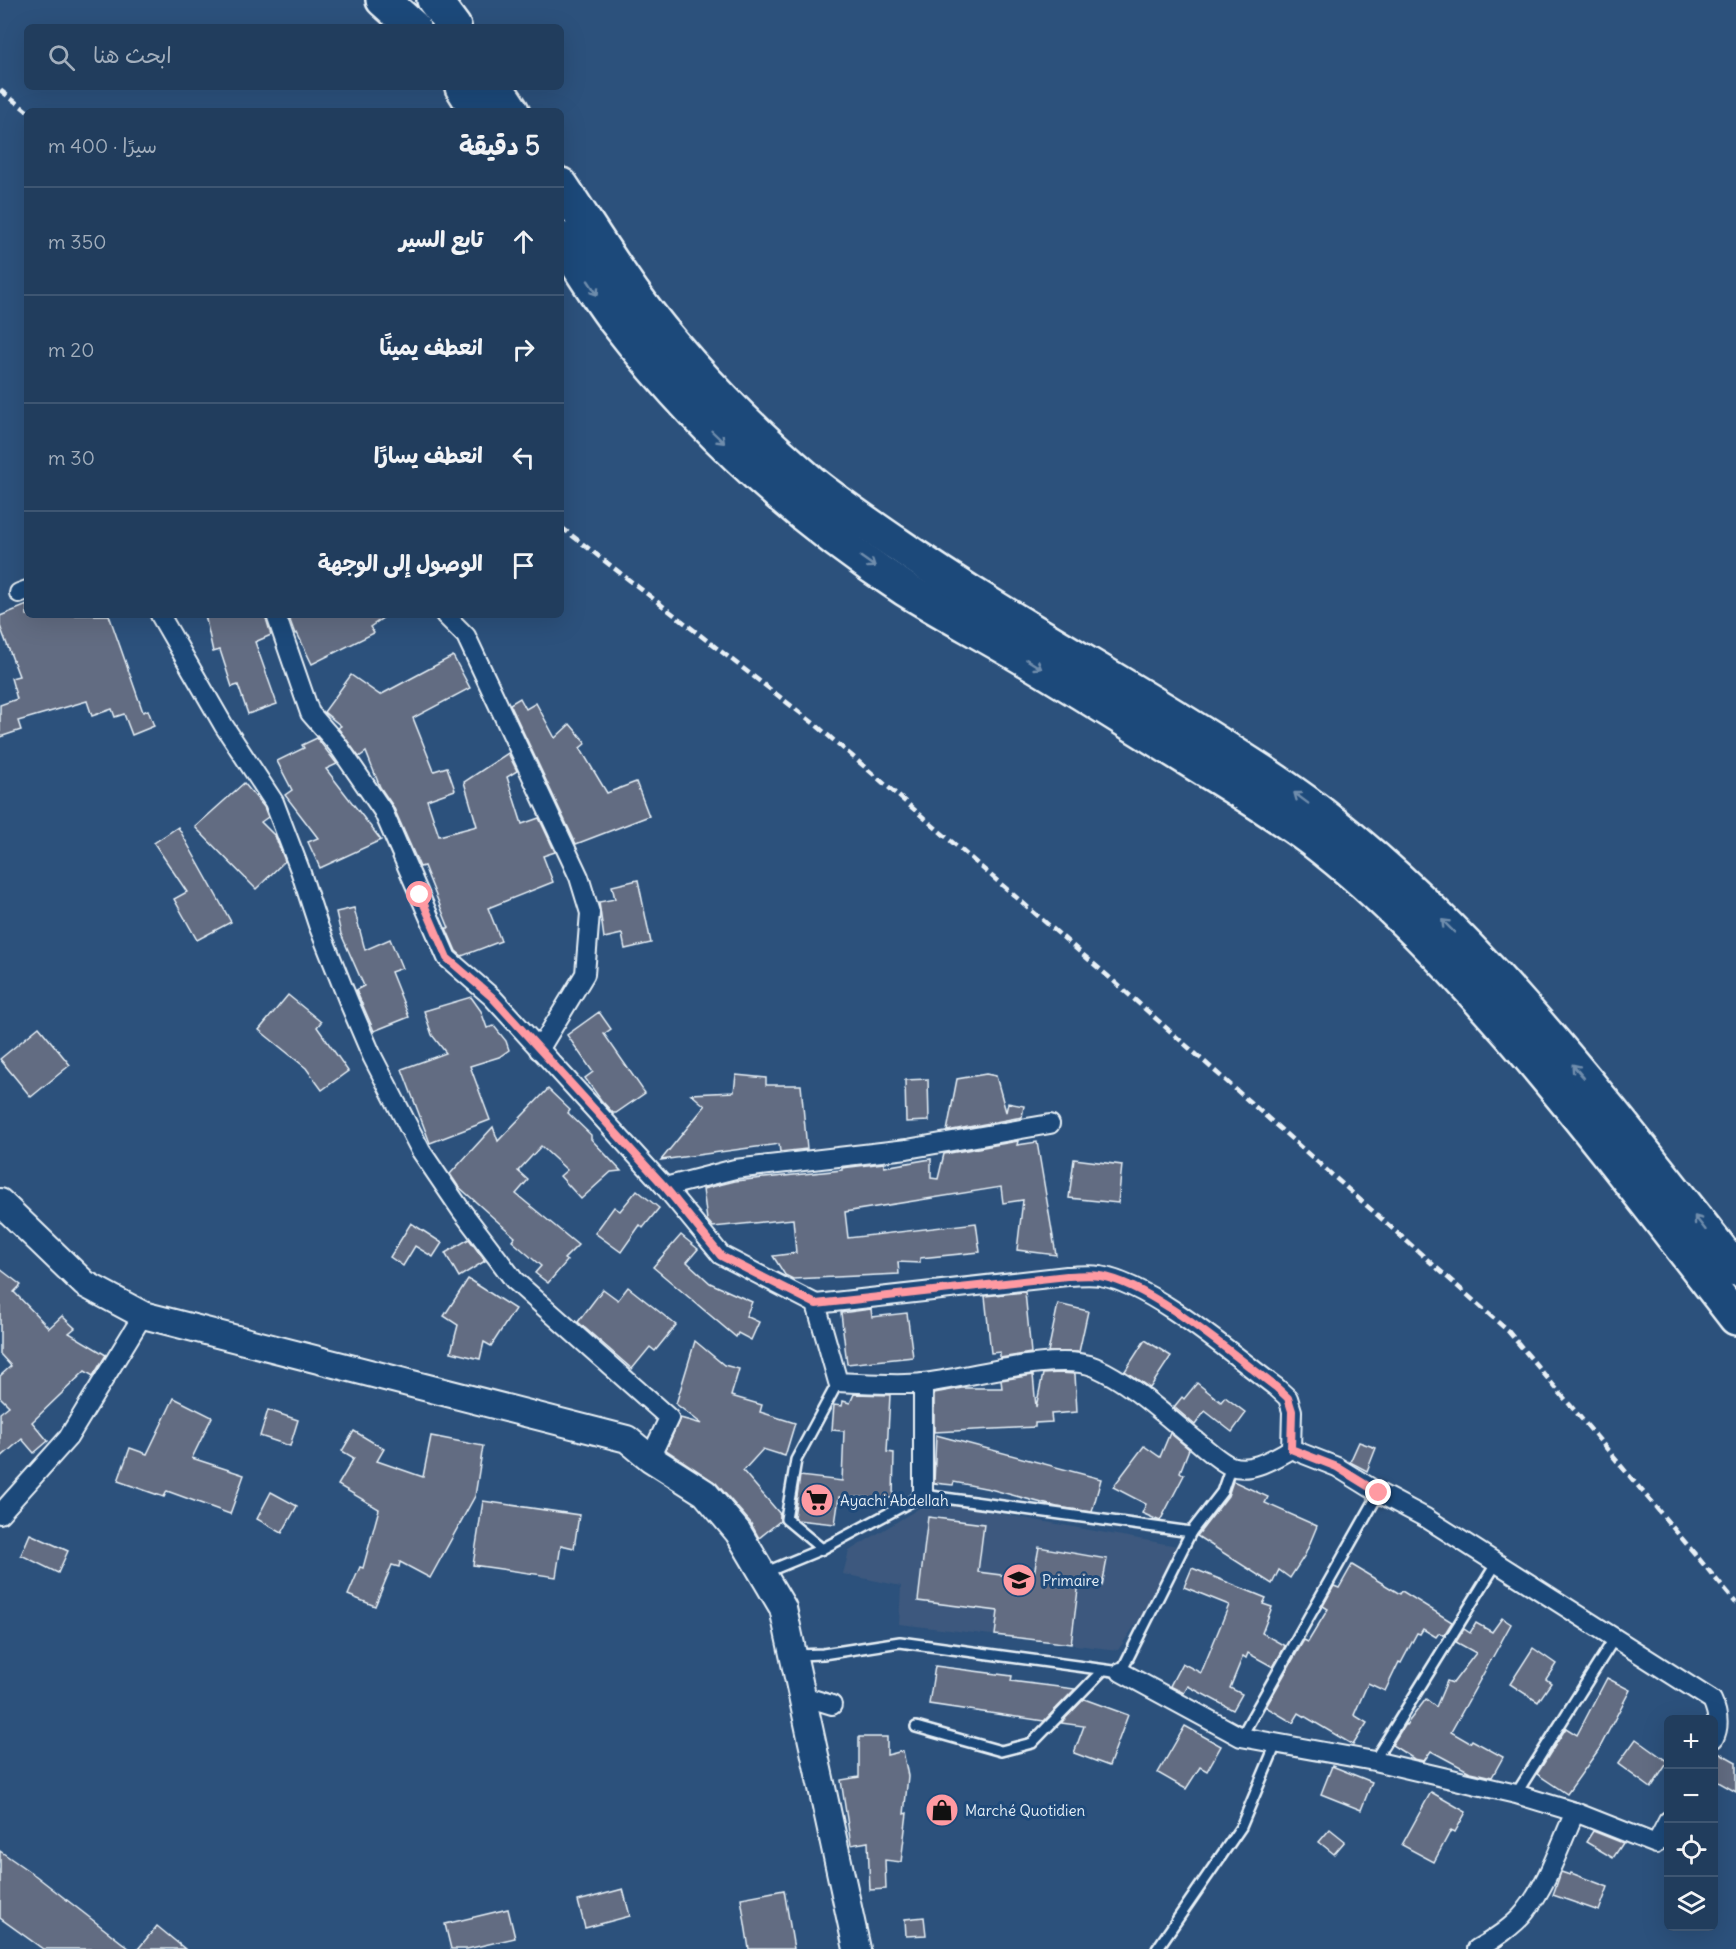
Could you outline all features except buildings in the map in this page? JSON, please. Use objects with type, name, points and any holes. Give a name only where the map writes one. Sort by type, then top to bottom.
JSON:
[{"type":"highway","points":[[384,0],[412,24]]},
{"type":"highway","points":[[394,0],[413,24]]},
{"type":"highway","points":[[434,0],[452,24]]},
{"type":"highway","points":[[464,90],[475,108]]},
{"type":"highway","points":[[498,90],[510,108]]},
{"type":"highway","points":[[564,189],[634,294],[675,345],[750,425],[814,484],[921,561],[1140,694],[1291,790],[1395,875],[1491,970],[1597,1094],[1736,1269]]},
{"type":"highway","points":[[564,244],[612,316],[684,402],[746,465],[815,522],[903,587],[1017,654],[1275,814],[1378,895],[1441,956],[1574,1109],[1736,1318]]},
{"type":"main road","points":[[0,1202],[86,1284],[143,1315],[627,1439],[650,1458],[705,1493],[738,1532],[783,1608],[857,1949]]},
{"type":"street","points":[[162,618],[224,726],[274,802],[318,925],[348,1000],[377,1066],[422,1151],[461,1210],[514,1280],[669,1418],[650,1458]]},
{"type":"street","points":[[277,618],[310,713],[337,744],[383,811],[447,958],[492,997],[665,1187],[721,1256],[816,1304],[1067,1276],[1100,1276],[1131,1286],[1173,1310],[1288,1398],[1292,1411],[1291,1449]]},
{"type":"street","points":[[448,618],[466,636],[579,877],[590,913],[585,974],[540,1050]]},
{"type":"street","points":[[665,1187],[735,1169],[907,1149],[1050,1124]]},
{"type":"street","points":[[816,1304],[838,1382],[922,1383],[1052,1362],[1074,1362],[1093,1366],[1119,1379],[1231,1466],[1250,1466],[1268,1462],[1291,1449]]},
{"type":"street","points":[[0,1514],[68,1438],[143,1315]]},
{"type":"street","points":[[922,1383],[923,1495]]},
{"type":"street","points":[[1291,1449],[1337,1467],[1426,1518],[1713,1700],[1717,1715]]},
{"type":"street","points":[[1121,1672],[1241,1737],[1374,1761],[1516,1794],[1575,1812],[1656,1844],[1667,1823]]},
{"type":"street","points":[[802,1696],[832,1705]]},
{"type":"street","points":[[1477,1949],[1489,1943],[1524,1913],[1547,1875],[1575,1812]]},
{"type":"lane","points":[[822,1550],[786,1519],[796,1460],[838,1382]]},
{"type":"lane","points":[[794,1655],[823,1654],[900,1642],[1121,1672],[1191,1532],[1222,1492],[1231,1466]]},
{"type":"lane","points":[[1241,1737],[1379,1493]]},
{"type":"lane","points":[[762,1574],[822,1550],[923,1495],[1191,1532]]},
{"type":"lane","points":[[1374,1761],[1496,1564]]},
{"type":"lane","points":[[1516,1794],[1614,1639]]},
{"type":"lane","points":[[916,1727],[1001,1751],[1032,1743],[1103,1670]]},
{"type":"lane","points":[[1156,1949],[1240,1827],[1276,1744]]},
{"type":"shaded area","name":"Primaire","points":[[931,1501],[1188,1548],[1118,1650],[899,1624],[901,1586],[843,1574],[849,1551]]},
{"type":"railway","points":[[0,90],[24,109]]},
{"type":"railway","points":[[564,529],[816,725],[1109,977],[1508,1331],[1736,1603]]},
{"type":"place","name":"Ayachi Abdellah","points":[[817,1500]]},
{"type":"place","name":"Primaire","points":[[1019,1580]]},
{"type":"place","name":"Marché Quotidien","points":[[942,1810]]},
{"type":"route","points":[[420,895],[447,958],[492,997],[665,1187],[721,1256],[816,1304],[1067,1276],[1100,1276],[1131,1286],[1173,1310],[1288,1398],[1292,1411],[1291,1449],[1337,1467],[1379,1493]]}]
